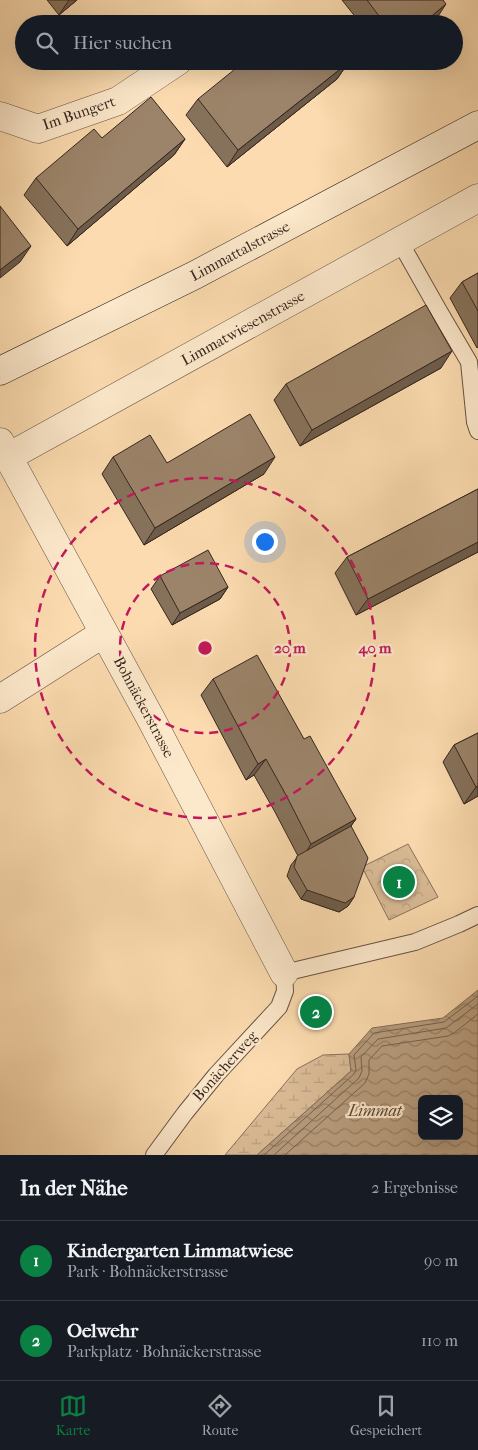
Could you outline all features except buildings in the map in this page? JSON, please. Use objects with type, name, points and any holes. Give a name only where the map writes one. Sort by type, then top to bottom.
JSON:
[{"type":"street","name":"Im Bungert","points":[[0,116],[38,128],[118,101],[164,70]]},
{"type":"street","name":"Limmattalstrasse","points":[[0,371],[195,275],[478,125]]},
{"type":"street","name":"Limmatwiesenstrasse","points":[[4,450],[400,242],[478,198]]},
{"type":"street","name":"Bohnäckerstrasse","points":[[4,450],[151,719],[284,974]]},
{"type":"street","points":[[0,699],[104,633]]},
{"type":"lane","points":[[400,242],[469,362],[475,422],[478,431]]},
{"type":"lane","points":[[284,974],[415,942],[478,915]]},
{"type":"lane","name":"Bonächerweg","points":[[154,1155],[216,1075],[279,1007],[285,991],[284,974]]},
{"type":"green space","points":[[408,844],[438,897],[389,920],[362,867]]},
{"type":"green space","points":[[349,1054],[351,1071],[257,1155],[225,1155],[297,1069],[323,1055]]},
{"type":"water","name":"Limmat","points":[[478,990],[478,1155],[257,1155],[351,1071],[349,1054],[372,1028],[443,1018]]},
{"type":"place","name":"Kindergarten Limmatwiese","points":[[399,882]]},
{"type":"place","name":"Oelwehr","points":[[316,1012]]}]
